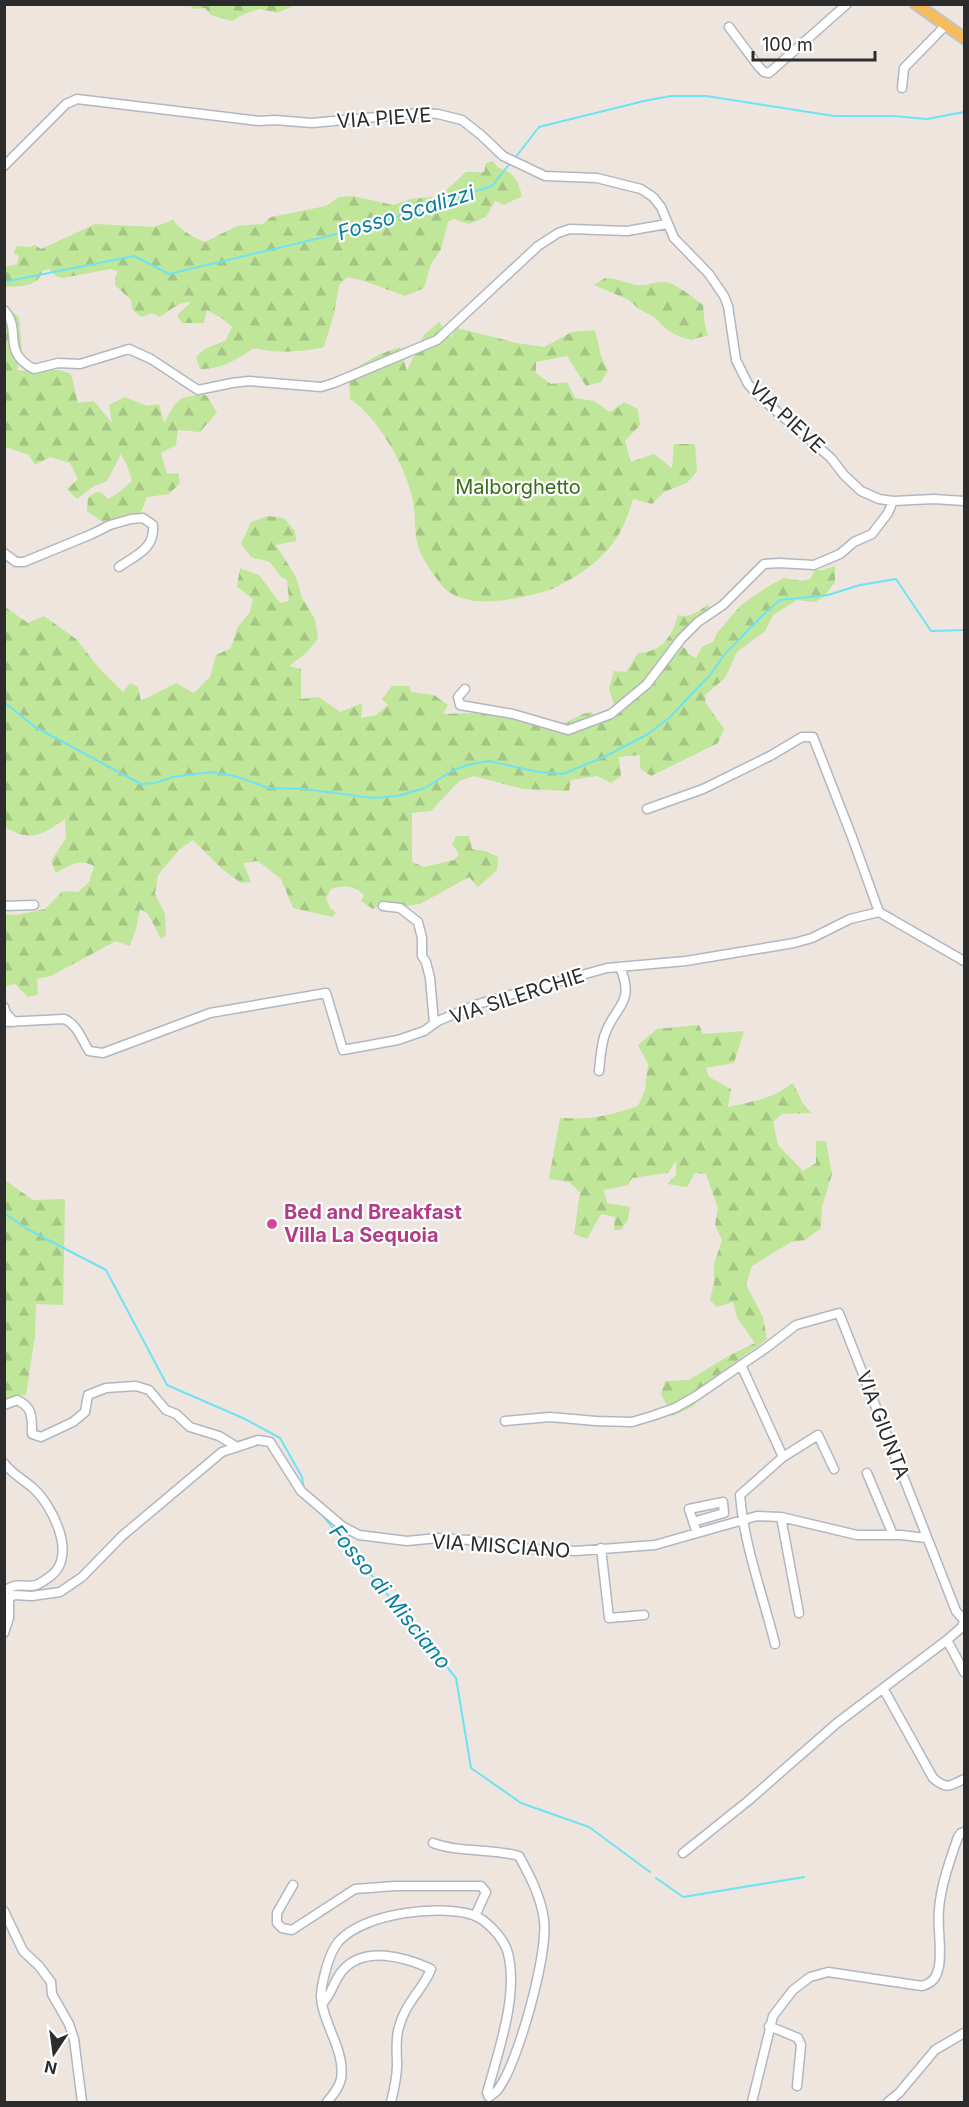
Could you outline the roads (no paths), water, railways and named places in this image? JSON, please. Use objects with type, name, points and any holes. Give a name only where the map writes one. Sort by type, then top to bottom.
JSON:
[{"type":"main road","points":[[916,4],[964,38]]},
{"type":"street","points":[[729,27],[759,67],[769,73],[847,4]]},
{"type":"street","points":[[902,88],[904,68],[946,25]]},
{"type":"street","name":"VIA PIEVE","points":[[4,166],[66,104],[77,99],[259,121],[286,120],[312,123],[351,121],[420,112],[462,120],[482,135],[503,156],[544,176],[597,178],[641,189],[653,197],[661,207],[674,237],[709,274],[724,297],[728,306],[736,360],[748,384],[831,458],[844,475],[861,491],[879,499],[892,501]]},
{"type":"street","points":[[4,310],[8,313],[15,354],[23,364],[34,369],[58,363],[80,364],[129,349],[151,359],[198,390],[232,382],[249,381],[321,387],[358,374],[437,340],[538,246],[558,233],[570,229],[627,231],[667,224]]},
{"type":"street","points":[[465,689],[458,697],[460,705],[513,714],[568,730],[610,714],[646,684],[681,639],[698,622],[723,605],[764,564],[814,565],[840,554],[854,542],[872,534],[888,513],[892,501],[934,499],[964,501]]},
{"type":"street","points":[[4,553],[16,562],[24,562],[110,525],[143,518],[153,525],[154,534],[148,547],[119,567]]},
{"type":"street","points":[[647,809],[703,789],[770,756],[802,737],[813,737],[879,912],[964,961]]},
{"type":"street","points":[[4,906],[34,905]]},
{"type":"street","points":[[383,906],[400,908],[418,922],[422,938],[422,956],[430,978],[434,1023]]},
{"type":"street","name":"VIA SILERCHIE","points":[[9,1022],[64,1019],[70,1021],[89,1051],[103,1053],[210,1013],[326,993],[343,1050],[398,1040],[424,1031],[434,1023],[495,998],[607,968],[686,961],[794,943],[812,938],[850,919],[879,912]]},
{"type":"street","points":[[599,1071],[604,1039],[622,1007],[627,988],[620,967]]},
{"type":"street","points":[[4,1006],[9,1022]]},
{"type":"street","name":"VIA GIUNTA","points":[[741,1365],[796,1324],[838,1313],[926,1538]]},
{"type":"street","points":[[505,1421],[550,1417],[596,1422],[632,1422],[675,1408],[741,1365],[783,1457]]},
{"type":"street","points":[[4,1405],[17,1400],[25,1403],[32,1413],[32,1434],[41,1437],[73,1422],[85,1412],[88,1395],[106,1388],[136,1386],[149,1390],[166,1410],[176,1414],[190,1427],[219,1436],[237,1447]]},
{"type":"street","points":[[774,1644],[742,1519],[740,1495],[783,1457],[818,1435],[834,1469]]},
{"type":"street","name":"VIA MISCIANO","points":[[6,1598],[13,1595],[32,1596],[60,1592],[82,1577],[122,1536],[222,1452],[258,1440],[270,1442],[301,1491],[342,1526],[359,1535],[407,1541],[469,1540],[512,1548],[576,1551],[655,1545],[757,1516],[781,1517],[848,1534],[926,1538]]},
{"type":"street","points":[[4,1463],[34,1488],[45,1502],[56,1522],[62,1544],[62,1560],[53,1574],[36,1585],[11,1586],[5,1591],[9,1618],[4,1633]]},
{"type":"street","points":[[867,1473],[893,1535]]},
{"type":"street","points":[[781,1517],[800,1613]]},
{"type":"street","points":[[693,1522],[696,1533]]},
{"type":"street","points":[[683,1853],[748,1801],[802,1752],[962,1627],[964,1620],[956,1611],[926,1538]]},
{"type":"street","points":[[601,1548],[609,1618],[644,1615]]},
{"type":"street","points":[[947,1640],[964,1672]]},
{"type":"street","points":[[883,1688],[933,1778],[941,1785],[950,1786],[964,1779]]},
{"type":"street","points":[[752,2103],[773,2016],[793,1990],[810,1977],[828,1972],[922,1986],[929,1984],[936,1977],[939,1970],[938,1935],[941,1898],[958,1836],[964,1832]]},
{"type":"street","points":[[327,2103],[336,2091],[341,2078],[339,2058],[321,1995],[331,1952],[340,1939],[351,1931],[406,1912],[454,1911],[475,1916],[496,1932],[506,1950],[511,1976],[508,2007],[487,2093],[489,2097],[498,2090],[517,2052],[528,2015],[544,1938],[542,1912],[534,1885],[519,1856],[494,1851],[444,1847],[433,1843]]},
{"type":"street","points":[[292,1885],[277,1913],[277,1923],[282,1928],[292,1930],[355,1889],[395,1886],[481,1886],[486,1892],[475,1916]]},
{"type":"street","points":[[4,1911],[23,1951],[39,1966],[51,1982],[52,1994],[69,2024],[74,2039],[82,2103]]},
{"type":"street","points":[[323,2003],[330,1995],[337,1977],[344,1968],[360,1958],[396,1956],[431,1969],[427,1980],[414,1994],[405,2009],[399,2027],[395,2086],[391,2103]]},
{"type":"street","points":[[769,2026],[798,2038],[801,2045],[797,2086]]},
{"type":"street","points":[[888,2103],[935,2050],[964,2033]]},
{"type":"waterway","name":"Fosso Scalizzi","points":[[515,158],[539,127],[671,96],[706,96],[834,116],[893,116],[927,119],[964,112]]},
{"type":"waterway","name":"Fosso Scalizzi","points":[[4,282],[134,256],[169,274],[362,228],[492,186],[511,162]]},
{"type":"waterway","points":[[4,702],[35,727],[141,784],[212,772],[234,776],[269,788],[304,789],[373,798],[398,796],[425,788],[452,771],[467,765],[489,761],[538,772],[563,774],[606,756],[648,734],[670,717],[710,675],[724,655],[780,600],[828,595],[860,585],[896,579],[931,631],[964,630]]},
{"type":"waterway","name":"Fosso di Misciano","points":[[4,1213],[29,1230],[106,1270],[167,1385],[245,1419],[280,1438],[302,1477],[304,1490]]},
{"type":"waterway","name":"Fosso di Misciano","points":[[319,1511],[456,1678],[471,1768],[521,1803],[589,1827],[650,1872]]},
{"type":"waterway","name":"Fosso di Misciano","points":[[656,1878],[683,1897],[804,1877]]},
{"type":"place","name":"Bed and Breakfast Villa La Sequoia","points":[[272,1224]]},
{"type":"park label","name":"Malborghetto","points":[[518,487]]}]
